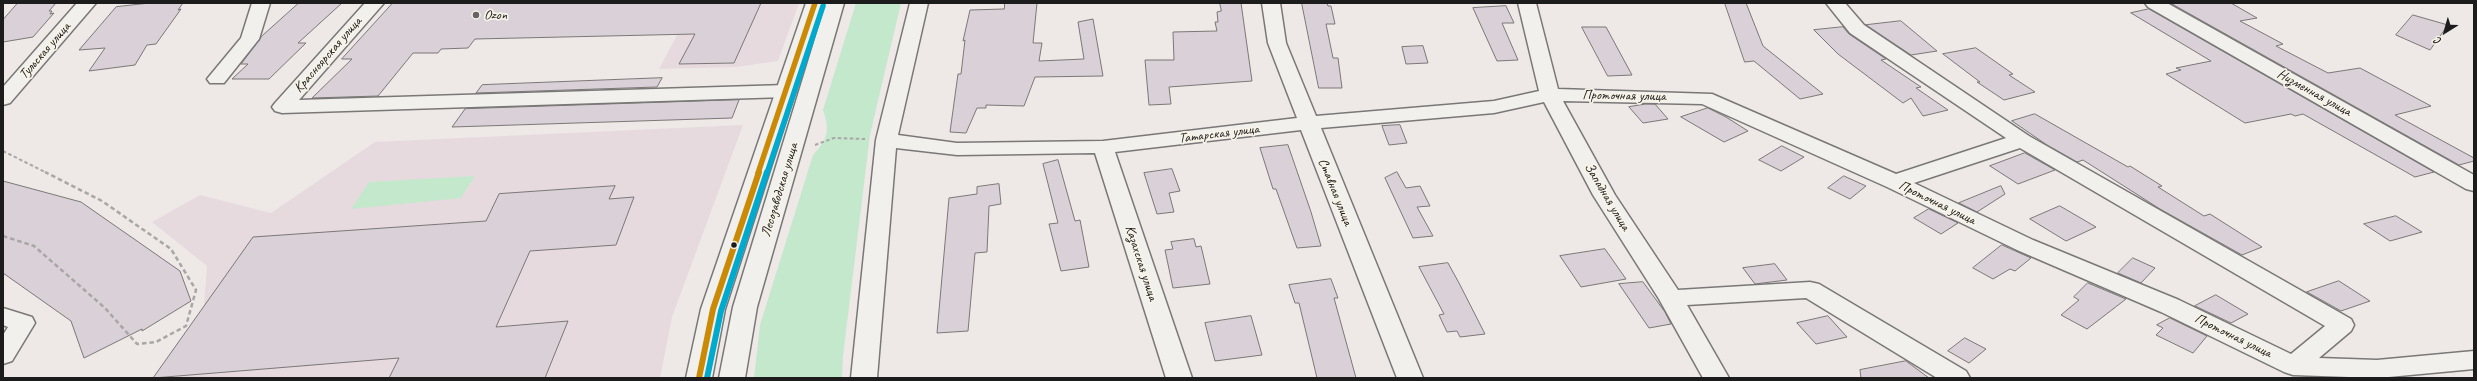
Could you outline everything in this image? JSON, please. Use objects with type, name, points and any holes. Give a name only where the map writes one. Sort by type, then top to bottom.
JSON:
[{"type":"street","name":"Тульская улица","points":[[4,96],[87,3]]},
{"type":"street","points":[[217,79],[250,39],[261,3]]},
{"type":"street","name":"Красноярская улица","points":[[375,3],[282,107],[786,91]]},
{"type":"street","name":"Лесозаводская улица","points":[[699,378],[713,309],[815,3]]},
{"type":"street","name":"Лесозаводская улица","points":[[732,378],[745,307],[835,3]]},
{"type":"street","points":[[864,378],[886,140],[919,3]]},
{"type":"street","name":"Ставная улица","points":[[1271,3],[1278,43],[1308,123],[1410,378]]},
{"type":"street","name":"Западная улица","points":[[1527,3],[1550,95],[1604,195],[1671,298],[1716,378]]},
{"type":"street","points":[[1835,3],[1857,29],[2022,140],[2342,325],[2293,366]]},
{"type":"street","name":"Низменная улица","points":[[2154,3],[2474,184]]},
{"type":"street","name":"Татарская улица","points":[[886,140],[957,149],[1103,147],[1308,123],[1494,107],[1550,95]]},
{"type":"street","name":"Проточная улица","points":[[1550,95],[1705,98],[1895,182],[2025,245],[2170,306],[2293,366]]},
{"type":"street","points":[[1895,182],[2022,140]]},
{"type":"street","name":"Казахская улица","points":[[1103,147],[1179,378]]},
{"type":"street","points":[[1671,298],[1810,290],[1957,378]]},
{"type":"street","points":[[3,316],[24,323],[3,355]]},
{"type":"street","points":[[2293,366],[2377,369],[2474,360]]},
{"type":"path","points":[[791,154],[807,153],[814,145],[834,138],[886,140]]},
{"type":"path","points":[[3,151],[102,201],[171,249],[196,290],[186,326],[156,342],[137,344],[105,308],[34,246],[3,236]]},
{"type":"shaded area","points":[[694,3],[799,3],[778,61],[736,67],[659,69]]},
{"type":"shaded area","points":[[743,125],[672,317],[660,378],[177,378],[203,319],[207,266],[152,222],[200,195],[271,213],[375,142]]},
{"type":"green space","points":[[856,3],[901,3],[870,135],[843,356],[842,378],[754,378],[760,325],[813,155],[825,139],[827,129],[823,110]]},
{"type":"green space","points":[[475,176],[461,198],[351,209],[369,182]]},
{"type":"building","points":[[18,3],[56,3],[49,11],[52,11],[50,14],[54,13],[33,37],[3,42],[3,20]]},
{"type":"building","points":[[150,3],[183,3],[178,10],[181,9],[156,44],[147,45],[135,65],[89,71],[105,48],[79,50],[116,7]]},
{"type":"building","points":[[299,3],[342,3],[298,43],[306,43],[269,79],[232,79],[248,64],[241,64],[262,36]]},
{"type":"building","points":[[393,3],[761,3],[734,63],[679,64],[695,34],[475,39],[468,48],[441,49],[438,53],[413,53],[378,96],[312,98],[352,59],[342,59]]},
{"type":"building","points":[[1005,3],[1037,3],[1033,43],[1042,43],[1039,61],[1084,59],[1078,22],[1093,19],[1103,76],[1035,77],[1024,106],[986,105],[986,108],[977,108],[966,133],[950,132],[958,74],[961,74],[965,40],[963,41],[970,10],[1004,9]]},
{"type":"building","points":[[1220,3],[1241,3],[1252,81],[1169,87],[1171,104],[1149,105],[1145,60],[1174,60],[1173,32],[1217,31],[1215,22],[1218,22],[1217,12],[1221,11]]},
{"type":"building","points":[[1302,3],[1327,3],[1328,6],[1331,6],[1335,24],[1326,24],[1333,58],[1338,58],[1342,88],[1319,88]]},
{"type":"building","points":[[1725,3],[1746,3],[1763,46],[1823,94],[1800,99],[1754,61],[1745,62]]},
{"type":"building","points":[[2231,3],[2257,18],[2240,21],[2283,44],[2276,46],[2328,73],[2360,68],[2431,106],[2395,115],[2474,158],[2474,161],[2459,165],[2172,4]]},
{"type":"building","points":[[1506,6],[1514,23],[1502,23],[1518,60],[1497,61],[1473,8]]},
{"type":"building","points":[[2149,9],[2434,172],[2415,177],[2303,114],[2295,116],[2291,114],[2245,123],[2166,74],[2181,70],[2176,68],[2211,61],[2131,13]]},
{"type":"building","points":[[2413,15],[2448,25],[2430,50],[2396,35]]},
{"type":"building","points":[[1901,21],[1937,51],[1911,55],[1866,25]]},
{"type":"building","points":[[1582,27],[1606,27],[1632,75],[1608,76]]},
{"type":"building","points":[[1843,27],[1849,34],[1886,59],[1881,60],[1921,87],[1916,88],[1948,110],[1923,116],[1911,98],[1903,103],[1838,54],[1814,30]]},
{"type":"building","points":[[1423,46],[1428,63],[1406,64],[1402,47]]},
{"type":"building","points":[[1976,48],[2013,74],[2009,75],[2035,92],[2004,100],[1977,82],[1980,82],[1943,54]]},
{"type":"building","points":[[662,78],[657,87],[476,93],[482,85]]},
{"type":"building","points":[[739,100],[732,118],[452,127],[465,109]]},
{"type":"building","points":[[1655,104],[1668,119],[1643,123],[1629,107]]},
{"type":"building","points":[[1708,108],[1748,131],[1724,142],[1681,117]]},
{"type":"building","points":[[2035,114],[2128,167],[2130,166],[2162,186],[2158,187],[2204,216],[2210,214],[2262,247],[2242,255],[2160,209],[2083,160],[2077,162],[2047,145],[2012,121]]},
{"type":"building","points":[[1400,125],[1407,143],[1389,145],[1382,126]]},
{"type":"building","points":[[1288,145],[1321,246],[1297,248],[1276,189],[1273,189],[1260,148]]},
{"type":"building","points":[[1782,146],[1804,157],[1781,171],[1759,160]]},
{"type":"building","points":[[2025,153],[2055,170],[2018,184],[1990,166]]},
{"type":"building","points":[[1058,160],[1075,221],[1080,220],[1089,267],[1061,271],[1049,224],[1058,223],[1043,164]]},
{"type":"building","points":[[1172,169],[1180,191],[1169,193],[1174,212],[1157,214],[1144,173]]},
{"type":"building","points":[[1397,172],[1406,188],[1420,186],[1430,206],[1417,207],[1433,236],[1413,238],[1385,178]]},
{"type":"building","points":[[1844,176],[1866,186],[1850,199],[1828,188]]},
{"type":"building","points":[[3,181],[81,202],[180,271],[191,301],[142,331],[142,329],[84,358],[71,321],[3,273]]},
{"type":"building","points":[[999,184],[1001,204],[989,206],[987,252],[975,253],[968,331],[937,333],[949,198],[977,194],[977,187]]},
{"type":"building","points":[[615,186],[609,199],[634,197],[616,245],[530,251],[496,327],[568,321],[545,378],[389,378],[399,358],[153,378],[253,237],[486,221],[499,194]]},
{"type":"building","points":[[2001,186],[2005,194],[1977,212],[1959,203]]},
{"type":"building","points":[[2060,206],[2096,227],[2066,241],[2030,219]]},
{"type":"building","points":[[1929,209],[1958,223],[1941,234],[1914,218]]},
{"type":"building","points":[[2396,216],[2422,232],[2390,241],[2364,224]]},
{"type":"building","points":[[1194,239],[1196,247],[1201,246],[1210,284],[1173,288],[1165,250],[1173,249],[1171,242]]},
{"type":"building","points":[[2002,245],[2031,258],[2015,271],[2010,269],[1993,279],[1973,268]]},
{"type":"building","points":[[1605,249],[1626,279],[1581,287],[1560,256]]},
{"type":"building","points":[[2133,258],[2155,268],[2141,283],[2118,273]]},
{"type":"building","points":[[1448,263],[1485,334],[1460,337],[1457,331],[1447,332],[1439,315],[1444,314],[1419,267]]},
{"type":"building","points":[[1775,264],[1787,280],[1755,284],[1743,268]]},
{"type":"building","points":[[1331,279],[1338,298],[1334,298],[1356,378],[1317,378],[1299,303],[1295,303],[1289,285]]},
{"type":"building","points":[[2339,281],[2370,301],[2341,311],[2307,292]]},
{"type":"building","points":[[1643,282],[1665,312],[1671,324],[1649,328],[1619,284]]},
{"type":"building","points":[[2088,283],[2126,299],[2087,329],[2061,315],[2079,300],[2074,297]]},
{"type":"building","points":[[2216,295],[2248,314],[2231,323],[2195,306]]},
{"type":"building","points":[[1251,316],[1262,355],[1215,361],[1205,323]]},
{"type":"building","points":[[1828,316],[1847,337],[1816,344],[1797,323]]},
{"type":"building","points":[[2170,318],[2207,336],[2193,353],[2156,335],[2163,328],[2157,325]]},
{"type":"building","points":[[1965,338],[1986,349],[1969,363],[1948,351]]},
{"type":"building","points":[[1906,361],[1929,378],[1861,378],[1860,370]]},
{"type":"transit line","points":[[699,378],[713,309],[815,3]]},
{"type":"transit line","points":[[707,378],[721,311],[823,6]]},
{"type":"place","name":"Ozon","points":[[476,15]]}]
